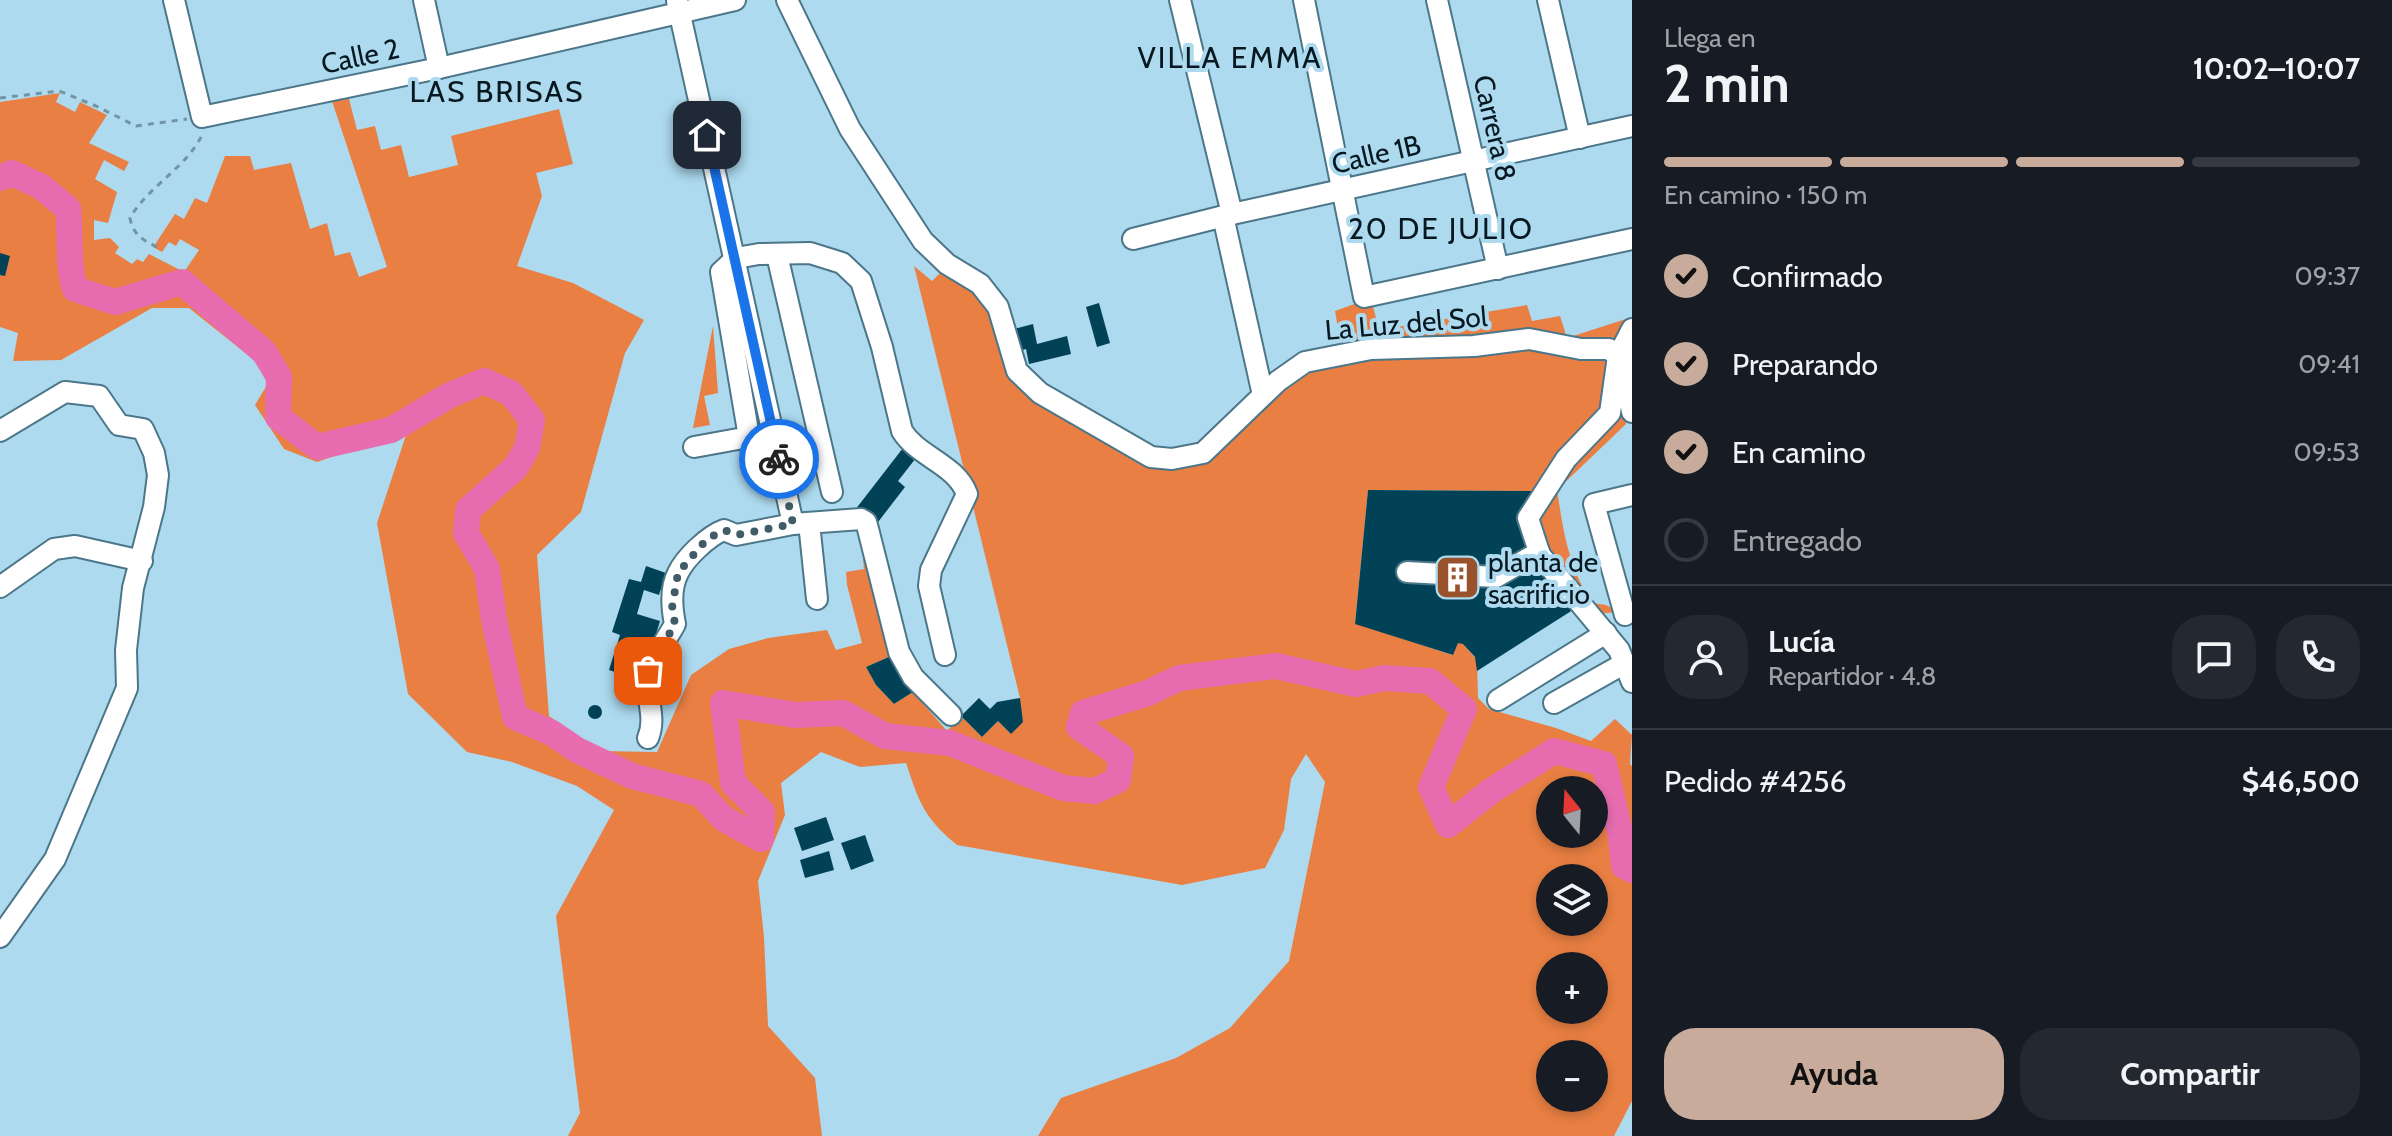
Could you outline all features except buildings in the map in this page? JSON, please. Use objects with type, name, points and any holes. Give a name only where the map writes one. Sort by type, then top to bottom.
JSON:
[{"type":"street","points":[[174,0],[202,117]]},
{"type":"street","points":[[424,0],[439,68]]},
{"type":"street","name":"Calle 2","points":[[202,117],[439,68],[678,6],[735,0]]},
{"type":"street","name":"La Luz del Sol","points":[[787,0],[850,129],[923,241],[947,264],[980,284],[998,307],[1017,371],[1040,393],[1151,457],[1172,459],[1203,453],[1263,395],[1305,362],[1371,349],[1474,346],[1529,339],[1581,349],[1625,350]]},
{"type":"street","points":[[1180,0],[1228,215],[1263,395]]},
{"type":"street","points":[[1304,0],[1364,297],[1632,239]]},
{"type":"street","name":"Carrera 8","points":[[1437,0],[1498,269]]},
{"type":"street","points":[[1548,0],[1580,138]]},
{"type":"street","points":[[678,6],[817,599]]},
{"type":"street","name":"Calle 1B","points":[[1133,239],[1228,215],[1632,126]]},
{"type":"street","points":[[694,447],[749,437],[721,272],[736,258],[759,254],[810,253],[842,263],[861,281],[882,347],[902,431],[908,441],[955,475],[967,494],[931,570],[929,586],[945,655]]},
{"type":"street","points":[[777,255],[832,492]]},
{"type":"street","points":[[1554,703],[1628,672],[1619,650],[1539,552],[1528,518],[1566,459],[1610,413],[1632,329]]},
{"type":"street","points":[[1625,350],[1632,412]]},
{"type":"street","points":[[0,431],[65,392],[99,396],[119,425],[143,429],[154,453],[158,475],[154,507],[133,588],[128,629],[127,688],[55,859],[0,937]]},
{"type":"street","points":[[1625,615],[1594,504],[1632,495]]},
{"type":"street","points":[[648,738],[653,726],[648,671],[675,624],[672,608],[678,573],[716,533],[724,530],[736,535],[801,523],[861,519],[866,522],[899,652],[913,677],[951,715]]},
{"type":"street","points":[[0,587],[54,549],[75,546],[142,561]]},
{"type":"street","points":[[1407,572],[1496,577],[1539,552]]},
{"type":"street","points":[[1498,700],[1606,633]]},
{"type":"path","points":[[0,98],[59,91],[136,126],[202,117],[203,135],[196,146],[161,185],[138,204],[130,218],[138,237],[157,247]]},
{"type":"shaded area","points":[[347,91],[357,130],[375,126],[381,150],[401,145],[409,177],[458,165],[451,136],[559,109],[573,164],[536,173],[542,196],[517,266],[573,283],[644,320],[625,353],[581,512],[537,555],[549,716],[599,751],[657,752],[691,675],[729,649],[768,638],[827,630],[836,650],[862,643],[846,572],[864,569],[860,523],[891,656],[866,667],[876,685],[894,704],[913,692],[947,731],[961,716],[982,737],[998,721],[1011,734],[1020,698],[914,266],[932,281],[944,269],[994,306],[1012,371],[1149,461],[1207,456],[1272,391],[1342,351],[1335,311],[1371,298],[1379,330],[1527,305],[1532,321],[1560,316],[1567,338],[1629,318],[1608,412],[1540,491],[1368,490],[1355,623],[1452,655],[1459,639],[1477,660],[1478,698],[1489,709],[1591,741],[1615,719],[1632,735],[1632,1101],[1614,1136],[1038,1136],[1061,1098],[1176,1058],[1230,1028],[1289,961],[1325,782],[1306,754],[1291,779],[1284,830],[1265,868],[1182,885],[957,845],[924,808],[906,763],[860,767],[821,752],[781,783],[785,815],[758,881],[768,1026],[815,1078],[822,1136],[568,1136],[580,1113],[556,916],[614,810],[577,786],[512,762],[467,752],[408,694],[377,523],[406,435],[380,440],[317,462],[284,449],[255,405],[273,375],[189,308],[152,308],[61,360],[13,361],[18,333],[0,327],[0,102],[60,93],[56,102],[75,112],[80,102],[107,115],[89,143],[129,162],[124,171],[104,160],[95,179],[117,192],[108,223],[94,220],[94,240],[110,238],[119,247],[115,253],[132,264],[137,259],[143,262],[149,254],[184,272],[199,250],[180,239],[176,246],[169,242],[162,252],[153,247],[175,214],[184,219],[195,198],[207,203],[225,156],[250,156],[254,170],[291,163],[310,229],[327,223],[335,256],[350,252],[359,277],[387,267],[330,95]]},
{"type":"shaded area","points":[[713,326],[718,393],[704,396],[710,425],[693,428]]},
{"type":"shaded area","points":[[1624,387],[1626,424],[1557,490],[1568,549],[1585,591],[1593,603],[1619,612],[1595,614],[1543,553],[1532,518]]},
{"type":"waterway","points":[[0,178],[12,173],[42,187],[68,209],[75,289],[115,302],[182,282],[264,352],[279,377],[278,417],[317,447],[391,430],[450,395],[484,381],[511,393],[532,420],[527,448],[516,467],[468,510],[466,533],[487,569],[494,620],[515,717],[632,776],[701,794],[724,819],[761,839],[762,812],[733,783],[723,703],[795,715],[843,713],[885,736],[950,743],[1063,788],[1095,791],[1118,780],[1121,756],[1079,727],[1083,713],[1148,693],[1179,678],[1276,666],[1356,684],[1385,678],[1430,681],[1464,709],[1431,787],[1448,825],[1491,791],[1554,751],[1604,764],[1621,837],[1624,866],[1632,870]]},
{"type":"way so far","points":[[648,671],[675,624],[672,608],[678,573],[707,539],[724,530],[736,535],[793,524],[779,459]]},
{"type":"place","name":"planta de sacrificio","points":[[1457,578]]},
{"type":"district","name":"VILLA EMMA","points":[[1230,57]]},
{"type":"district","name":"LAS BRISAS","points":[[497,91]]},
{"type":"district","name":"20 DE JULIO","points":[[1441,228]]},
{"type":"route","points":[[707,135],[779,459]]}]
